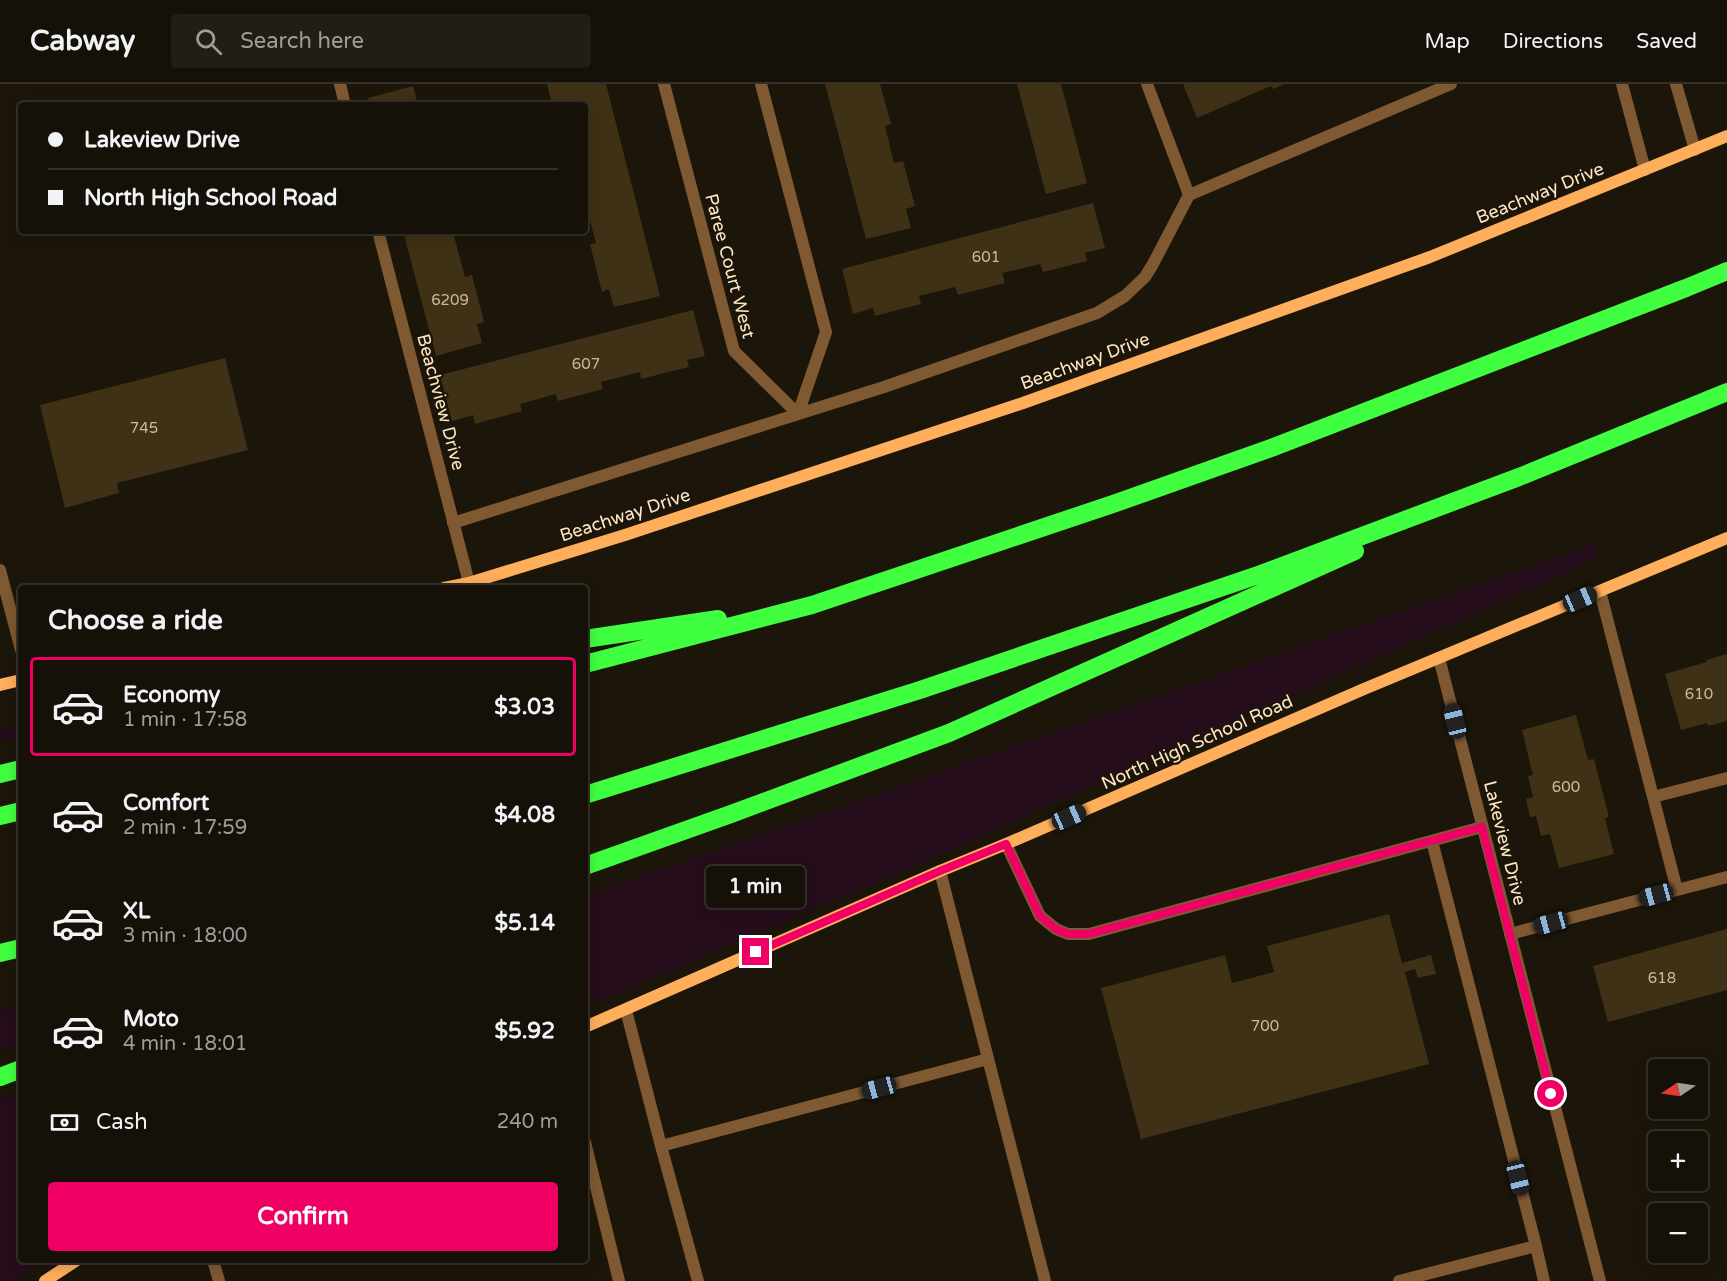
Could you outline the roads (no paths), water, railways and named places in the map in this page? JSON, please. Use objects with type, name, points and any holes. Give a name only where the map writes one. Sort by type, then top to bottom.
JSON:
[{"type":"highway","points":[[588,663],[812,605],[1113,504],[1271,448],[1727,271]]},
{"type":"highway","points":[[588,794],[931,686],[1261,574],[1519,477],[1727,392]]},
{"type":"highway","points":[[588,865],[949,733],[1519,477]]},
{"type":"highway","points":[[588,639],[812,605]]},
{"type":"highway","points":[[0,774],[18,770]]},
{"type":"highway","points":[[0,816],[18,812]]},
{"type":"highway","points":[[0,953],[18,949]]},
{"type":"highway","points":[[0,1077],[18,1070]]},
{"type":"street","points":[[340,84],[344,102]]},
{"type":"street","name":"Paree Court West","points":[[664,84],[734,351],[798,414]]},
{"type":"street","points":[[761,84],[826,332],[798,414]]},
{"type":"street","points":[[1147,84],[1189,195]]},
{"type":"street","points":[[453,523],[884,387],[1097,313],[1125,296],[1144,277],[1189,195],[1451,84]]},
{"type":"street","points":[[1622,84],[1645,170]]},
{"type":"street","points":[[1676,84],[1695,150]]},
{"type":"street","name":"Beachway Drive","points":[[459,585],[636,532],[1023,403],[1430,257],[1727,136]]},
{"type":"street","name":"Beachview Drive","points":[[379,234],[469,583]]},
{"type":"street","name":"North High School Road","points":[[588,1026],[1364,688],[1727,538]]},
{"type":"street","points":[[0,570],[18,639]]},
{"type":"street","points":[[1600,591],[1677,890]]},
{"type":"street","name":"Lakeview Drive","points":[[1439,658],[1600,1281]]},
{"type":"street","points":[[0,685],[18,681]]},
{"type":"street","points":[[1653,797],[1727,778]]},
{"type":"street","points":[[1006,844],[1040,916],[1056,929],[1068,934],[1089,934],[1482,827]]},
{"type":"street","points":[[1432,841],[1544,1281]]},
{"type":"street","points":[[940,871],[1045,1281]]},
{"type":"street","points":[[1510,934],[1727,877]]},
{"type":"street","points":[[626,1010],[698,1281]]},
{"type":"street","points":[[661,1146],[988,1059]]},
{"type":"street","points":[[588,1155],[620,1281]]},
{"type":"street","points":[[1399,1281],[1536,1246]]},
{"type":"street","points":[[45,1281],[72,1263]]},
{"type":"street","points":[[214,1263],[219,1281]]}]
